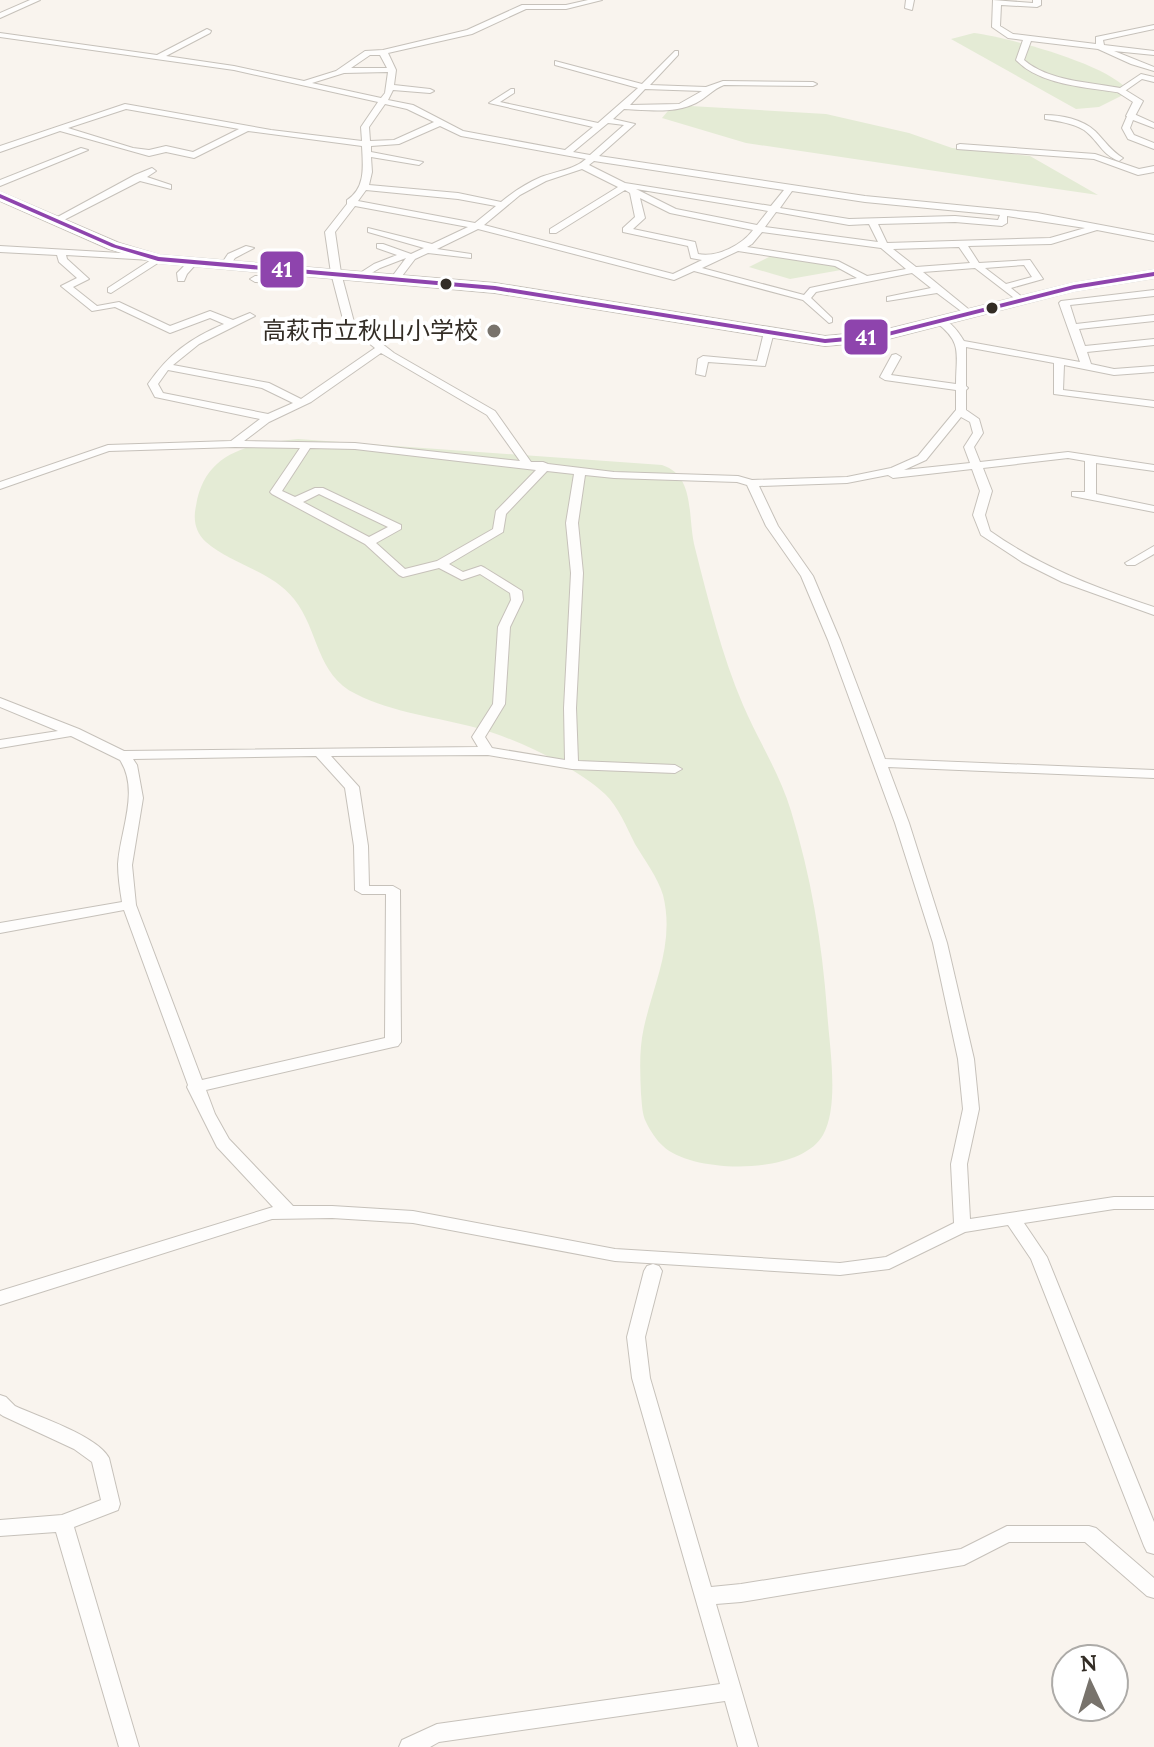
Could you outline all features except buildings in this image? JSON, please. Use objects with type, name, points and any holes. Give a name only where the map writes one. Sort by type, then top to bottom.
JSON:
[{"type":"highway","points":[[0,196],[114,246],[155,258],[538,293],[839,341],[940,321],[1097,282],[1154,274]]},
{"type":"street","points":[[0,16],[36,0]]},
{"type":"street","points":[[301,84],[341,71],[368,53],[469,32],[525,7],[560,7],[598,0]]},
{"type":"street","points":[[1037,0],[1037,5],[997,2],[996,27],[1027,40],[1154,53]]},
{"type":"street","points":[[1101,48],[1099,39],[1103,36],[1154,27]]},
{"type":"street","points":[[156,58],[207,31]]},
{"type":"street","points":[[0,35],[234,68],[410,107],[461,133],[592,158],[1003,218],[1098,227],[1154,238]]},
{"type":"street","points":[[1027,40],[1020,60],[1032,71],[1122,91],[1138,101],[1126,132],[1154,146]]},
{"type":"street","points":[[1101,48],[1152,69]]},
{"type":"street","points":[[383,52],[392,70],[384,101],[365,127],[368,172],[364,187],[330,232],[345,319],[381,349],[491,413],[527,464]]},
{"type":"street","points":[[567,153],[645,87],[675,53]]},
{"type":"street","points":[[558,63],[645,87],[711,88]]},
{"type":"street","points":[[1122,91],[1152,69]]},
{"type":"street","points":[[341,71],[392,70]]},
{"type":"street","points":[[1141,76],[1154,80]]},
{"type":"street","points":[[622,107],[684,107],[723,83],[813,84]]},
{"type":"street","points":[[389,87],[430,91]]},
{"type":"street","points":[[363,275],[377,266],[429,248],[477,226],[543,179],[583,166],[631,124],[603,123],[493,103],[511,91]]},
{"type":"street","points":[[0,149],[64,130],[125,106],[368,149],[419,162]]},
{"type":"street","points":[[1131,116],[1154,126]]},
{"type":"street","points":[[1048,117],[1074,121],[1099,138],[1099,145],[1110,155],[1154,169]]},
{"type":"street","points":[[368,149],[396,142],[439,123]]},
{"type":"street","points":[[64,130],[149,153],[166,149],[194,155],[248,128]]},
{"type":"street","points":[[960,147],[1095,157],[1138,172],[1154,169]]},
{"type":"street","points":[[0,183],[84,150]]},
{"type":"street","points":[[583,166],[673,211],[762,229],[884,246],[1051,241],[1098,227]]},
{"type":"street","points":[[57,220],[152,171]]},
{"type":"street","points":[[138,177],[168,187]]},
{"type":"street","points":[[364,187],[458,196],[504,205]]},
{"type":"street","points":[[625,188],[640,218],[626,230],[692,244],[694,256],[713,260]]},
{"type":"street","points":[[553,231],[625,188],[849,222],[1003,218]]},
{"type":"street","points":[[350,202],[477,226],[674,277],[737,248],[762,229],[790,188]]},
{"type":"street","points":[[1003,218],[1006,242]]},
{"type":"street","points":[[873,222],[884,246],[969,314]]},
{"type":"street","points":[[371,230],[468,256]]},
{"type":"street","points":[[961,243],[976,265],[1022,301]]},
{"type":"street","points":[[380,246],[408,256]]},
{"type":"street","points":[[225,266],[231,256],[249,248]]},
{"type":"street","points":[[737,248],[838,264],[865,279]]},
{"type":"street","points":[[0,249],[155,258]]},
{"type":"street","points":[[61,251],[62,260],[84,279],[66,286],[95,309],[116,304],[170,330],[210,314],[233,324]]},
{"type":"street","points":[[396,278],[408,256]]},
{"type":"street","points":[[111,290],[155,258]]},
{"type":"street","points":[[806,298],[813,290],[913,270],[1027,262],[1038,279],[1004,287]]},
{"type":"street","points":[[181,279],[182,273],[192,263]]},
{"type":"street","points":[[696,269],[806,298],[829,320]]},
{"type":"street","points":[[255,279],[293,280],[300,271]]},
{"type":"street","points":[[890,299],[937,290]]},
{"type":"street","points":[[1087,366],[1064,303],[1154,293]]},
{"type":"street","points":[[250,316],[184,346],[164,366],[153,384],[159,395],[270,418]]},
{"type":"street","points":[[1072,327],[1154,318]]},
{"type":"street","points":[[940,321],[961,343],[1114,372],[1154,369]]},
{"type":"street","points":[[714,374],[697,374],[703,359],[761,364],[769,332]]},
{"type":"street","points":[[1080,350],[1154,342]]},
{"type":"street","points":[[876,475],[922,458],[960,411],[963,388],[961,343]]},
{"type":"street","points":[[235,444],[270,418],[301,403],[381,349]]},
{"type":"street","points":[[896,357],[885,377],[963,388]]},
{"type":"street","points":[[1059,362],[1058,392],[1154,404]]},
{"type":"street","points":[[164,366],[265,385],[301,403]]},
{"type":"street","points":[[960,411],[975,421],[978,433],[969,447],[986,491],[979,515],[985,533],[1060,578],[1092,593],[1154,611]]},
{"type":"street","points":[[0,486],[108,448],[235,444],[355,446],[580,471],[752,483],[918,474],[975,464],[1019,464],[1068,455],[1154,468]]},
{"type":"street","points":[[306,447],[276,492],[369,542],[403,573],[441,564],[499,530],[500,513],[541,473],[543,465]]},
{"type":"street","points":[[1090,497],[1091,458]]},
{"type":"street","points":[[572,765],[570,708],[577,573],[572,523],[580,471]]},
{"type":"street","points":[[752,483],[772,526],[807,576],[880,763],[940,943],[966,1059],[971,1109],[959,1164],[962,1226]]},
{"type":"street","points":[[294,502],[319,490],[397,527],[369,542]]},
{"type":"street","points":[[1076,494],[1154,509]]},
{"type":"street","points":[[1131,563],[1154,549]]},
{"type":"street","points":[[441,564],[462,576],[481,570],[516,591],[517,600],[504,627],[499,704],[478,737],[488,751]]},
{"type":"street","points":[[0,702],[75,732],[121,755],[130,765],[136,786],[125,865],[129,905],[195,1087],[223,1143],[288,1212]]},
{"type":"street","points":[[0,744],[75,732]]},
{"type":"street","points":[[195,1087],[393,1042],[393,890],[362,890],[361,846],[352,787],[319,751]]},
{"type":"street","points":[[121,755],[488,751],[572,765],[675,769]]},
{"type":"street","points":[[880,763],[1154,774]]},
{"type":"street","points":[[0,928],[129,905]]},
{"type":"street","points":[[0,1298],[262,1215],[288,1212],[413,1217],[615,1255],[840,1269],[889,1263],[962,1226],[1114,1203],[1154,1203]]},
{"type":"street","points":[[1013,1219],[1039,1257],[1154,1546]]},
{"type":"street","points":[[653,1271],[636,1337],[641,1378],[748,1747]]},
{"type":"street","points":[[0,1402],[9,1411],[80,1444],[100,1458],[111,1504],[63,1523],[0,1528]]},
{"type":"street","points":[[63,1523],[129,1747]]},
{"type":"street","points":[[704,1596],[741,1593],[964,1557],[1007,1534],[1075,1532],[1089,1534],[1154,1590]]},
{"type":"street","points":[[409,1747],[437,1733],[732,1691]]},
{"type":"green space","points":[[974,33],[1058,54],[1102,72],[1129,92],[1099,107],[1076,109],[951,39]]},
{"type":"green space","points":[[673,105],[826,114],[909,133],[952,148],[1030,156],[1098,195],[746,143],[662,118]]},
{"type":"green space","points":[[771,256],[830,264],[841,270],[790,279],[749,267]]},
{"type":"green space","points":[[298,439],[662,465],[680,478],[688,499],[695,548],[722,647],[743,705],[786,797],[810,885],[825,985],[832,1091],[828,1122],[823,1135],[811,1148],[792,1158],[770,1164],[720,1166],[677,1155],[661,1144],[649,1128],[642,1105],[641,1052],[644,1027],[665,946],[666,913],[658,882],[610,799],[562,764],[509,739],[477,728],[385,706],[343,686],[325,664],[302,611],[285,589],[216,550],[199,534],[195,516],[201,488],[219,462],[247,448]]},
{"type":"transit line","name":"41","points":[[0,196],[114,246],[158,259],[495,288],[825,341],[880,336],[1074,287],[1154,274]]},
{"type":"place","name":"高萩市立秋山小学校","points":[[494,331]]}]
